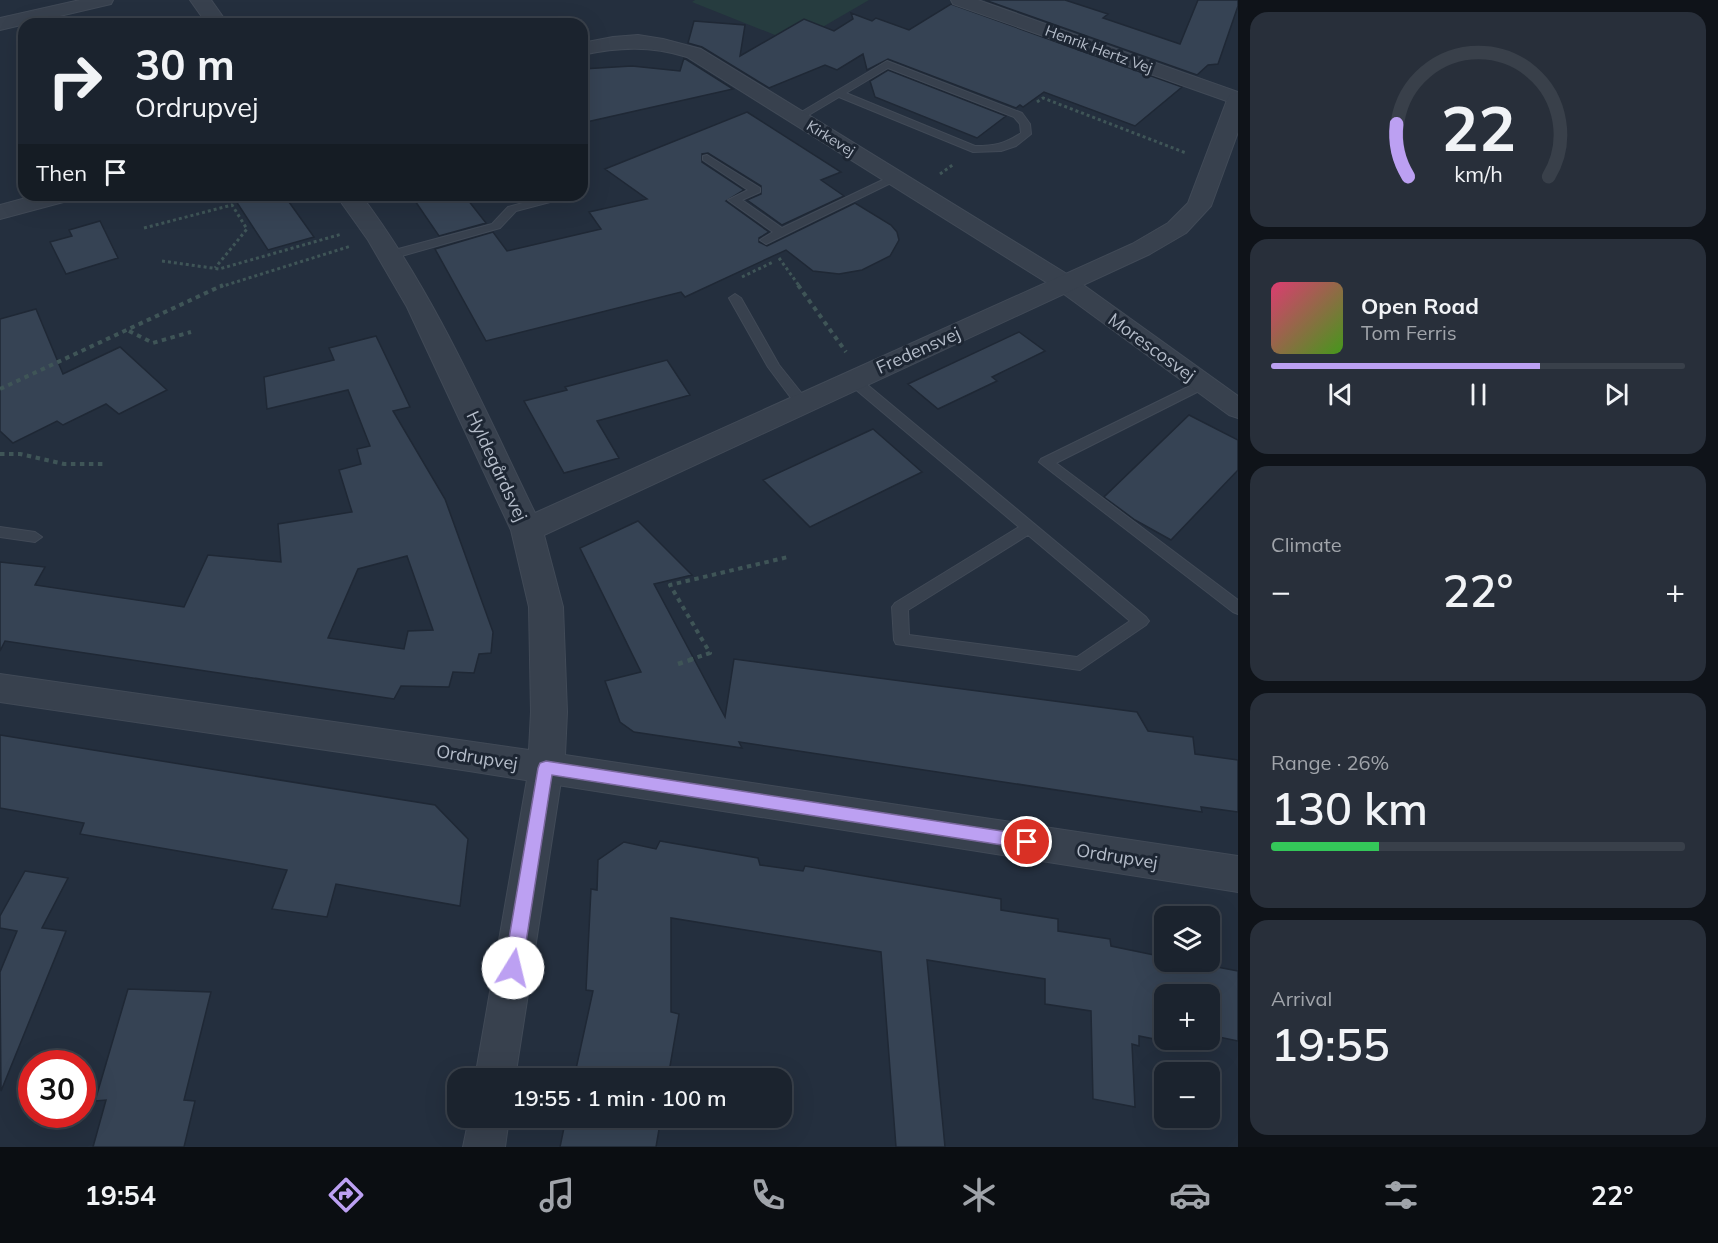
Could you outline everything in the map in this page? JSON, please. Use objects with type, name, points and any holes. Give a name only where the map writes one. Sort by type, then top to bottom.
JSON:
[{"type":"street","points":[[26,18],[104,0]]},
{"type":"street","points":[[200,0],[214,18]]},
{"type":"street","name":"Henrik Hertz Vej","points":[[960,0],[1238,101]]},
{"type":"street","points":[[0,24],[18,20]]},
{"type":"street","name":"Kirkevej","points":[[588,48],[620,40],[646,40],[694,53],[1066,284]]},
{"type":"street","name":"Fredensvej","points":[[527,530],[1066,284],[1141,249],[1176,228],[1199,206],[1238,101]]},
{"type":"street","points":[[0,212],[41,201]]},
{"type":"street","name":"Hyldegårdsvej","points":[[352,201],[381,240],[421,308],[527,530],[546,607],[549,712],[546,768]]},
{"type":"street","name":"Morescosvej","points":[[1066,284],[1238,409]]},
{"type":"street","name":"Ordrupvej","points":[[0,688],[546,768],[1238,874]]},
{"type":"street","points":[[497,1068],[546,768]]},
{"type":"street","points":[[484,1147],[487,1128]]},
{"type":"lane","points":[[798,117],[838,93],[887,64],[1018,115],[1025,124],[1026,134],[1012,144],[997,149],[973,149],[838,93]]},
{"type":"lane","points":[[707,158],[756,190],[734,200],[782,232]]},
{"type":"lane","points":[[766,240],[895,178]]},
{"type":"lane","points":[[381,240],[496,226],[512,209],[542,201]]},
{"type":"lane","points":[[735,298],[774,367],[802,404]]},
{"type":"lane","points":[[861,376],[1029,527],[1141,621],[1080,664],[902,640],[900,607],[1029,527]]},
{"type":"lane","points":[[1203,384],[1046,462],[1238,608]]},
{"type":"lane","points":[[0,532],[35,537]]},
{"type":"path","points":[[1018,115],[1043,98],[1215,164]]},
{"type":"path","points":[[914,189],[950,168],[973,149]]},
{"type":"path","points":[[144,228],[232,205],[247,229],[214,269]]},
{"type":"path","points":[[162,261],[214,269],[381,240]]},
{"type":"path","points":[[0,389],[228,283],[381,240]]},
{"type":"path","points":[[766,240],[861,376]]},
{"type":"path","points":[[735,298],[731,282],[779,259]]},
{"type":"path","points":[[128,330],[153,343],[191,332]]},
{"type":"path","points":[[0,454],[20,454],[64,464],[104,464]]},
{"type":"path","points":[[678,664],[710,652],[670,585],[788,557]]},
{"type":"green space","points":[[695,0],[869,0],[795,43],[692,2]]},
{"type":"building","points":[[985,0],[1065,0],[1108,14],[1103,18],[1180,44],[1198,0],[1238,0],[1238,6],[1218,64],[1208,65],[1197,75]]},
{"type":"building","points":[[951,4],[1182,87],[1135,126],[1044,92],[1023,107],[1020,105],[1016,108],[888,59],[867,70],[863,54],[837,70],[825,65],[769,88],[702,47],[688,43],[694,21],[745,25],[740,56],[804,19],[834,31],[853,19],[851,13],[872,21],[876,18],[909,30]]},
{"type":"building","points":[[684,58],[733,89],[588,122],[588,69],[632,66],[680,71]]},
{"type":"building","points":[[888,70],[1006,116],[977,138],[875,97],[870,81]]},
{"type":"building","points":[[747,112],[841,172],[821,180],[844,196],[782,225],[747,200],[761,194],[761,186],[708,153],[702,154],[702,162],[744,190],[726,201],[769,232],[759,238],[759,242],[767,246],[855,203],[891,225],[897,232],[899,240],[890,256],[862,270],[839,274],[813,271],[786,250],[685,297],[681,292],[486,341],[435,249],[493,232],[507,251],[601,229],[589,212],[647,199],[605,169]]},
{"type":"building","points":[[236,201],[288,201],[314,237],[268,250]]},
{"type":"building","points":[[415,201],[469,201],[486,223],[439,236]]},
{"type":"building","points":[[100,221],[118,258],[66,274],[50,242],[72,236],[69,230]]},
{"type":"building","points":[[36,309],[63,374],[120,347],[167,390],[119,414],[106,404],[63,425],[57,421],[13,443],[0,431],[0,319]]},
{"type":"building","points":[[1019,332],[1045,351],[992,377],[997,381],[938,409],[908,384]]},
{"type":"building","points":[[376,336],[410,407],[393,411],[445,499],[493,632],[491,653],[479,654],[474,673],[453,672],[449,687],[401,686],[394,699],[5,641],[0,651],[0,562],[45,567],[35,585],[184,607],[208,555],[281,562],[278,524],[352,512],[339,470],[361,464],[357,449],[370,446],[348,390],[267,409],[264,377],[334,360],[329,348]],"holes":[[[407,556],[433,630],[408,631],[404,649],[328,638],[358,569]]]},
{"type":"building","points":[[667,360],[690,395],[597,421],[619,458],[564,473],[524,401],[567,390],[565,387]]},
{"type":"building","points":[[1189,415],[1238,440],[1238,470],[1171,540],[1135,520],[1104,497]]},
{"type":"building","points":[[873,429],[922,472],[810,527],[763,480]]},
{"type":"building","points":[[638,521],[692,575],[654,584],[725,717],[734,659],[1137,712],[1148,731],[1193,737],[1195,754],[1238,760],[1238,812],[1201,807],[1202,812],[739,742],[742,748],[634,732],[620,722],[605,681],[641,672],[580,548]]},
{"type":"building","points":[[0,735],[435,805],[468,839],[460,906],[336,884],[327,917],[272,909],[287,870],[80,834],[84,823],[0,808]]},
{"type":"building","points":[[660,841],[758,858],[760,865],[803,871],[805,866],[1001,899],[1001,910],[1058,919],[1058,931],[1110,939],[1111,946],[1154,955],[1154,972],[1220,972],[1220,968],[1238,971],[1238,1041],[1220,1037],[1220,984],[1154,984],[1154,1039],[1139,1036],[1139,1046],[1132,1044],[1135,1107],[1093,1099],[1091,1011],[1045,1004],[1045,979],[927,960],[945,1147],[896,1147],[881,952],[671,918],[671,1012],[679,1014],[670,1068],[576,1068],[593,991],[586,990],[591,889],[597,890],[598,860],[624,842],[656,849]]},
{"type":"building","points":[[25,871],[68,878],[42,928],[66,931],[1,1091],[0,972],[17,931],[0,928],[0,916]]},
{"type":"building","points":[[128,989],[211,992],[184,1100],[195,1101],[184,1147],[93,1147],[106,1100],[96,1101]]},
{"type":"building","points":[[564,1128],[659,1128],[656,1147],[560,1147]]},
{"type":"route","points":[[513,968],[546,768],[1027,842]]}]
